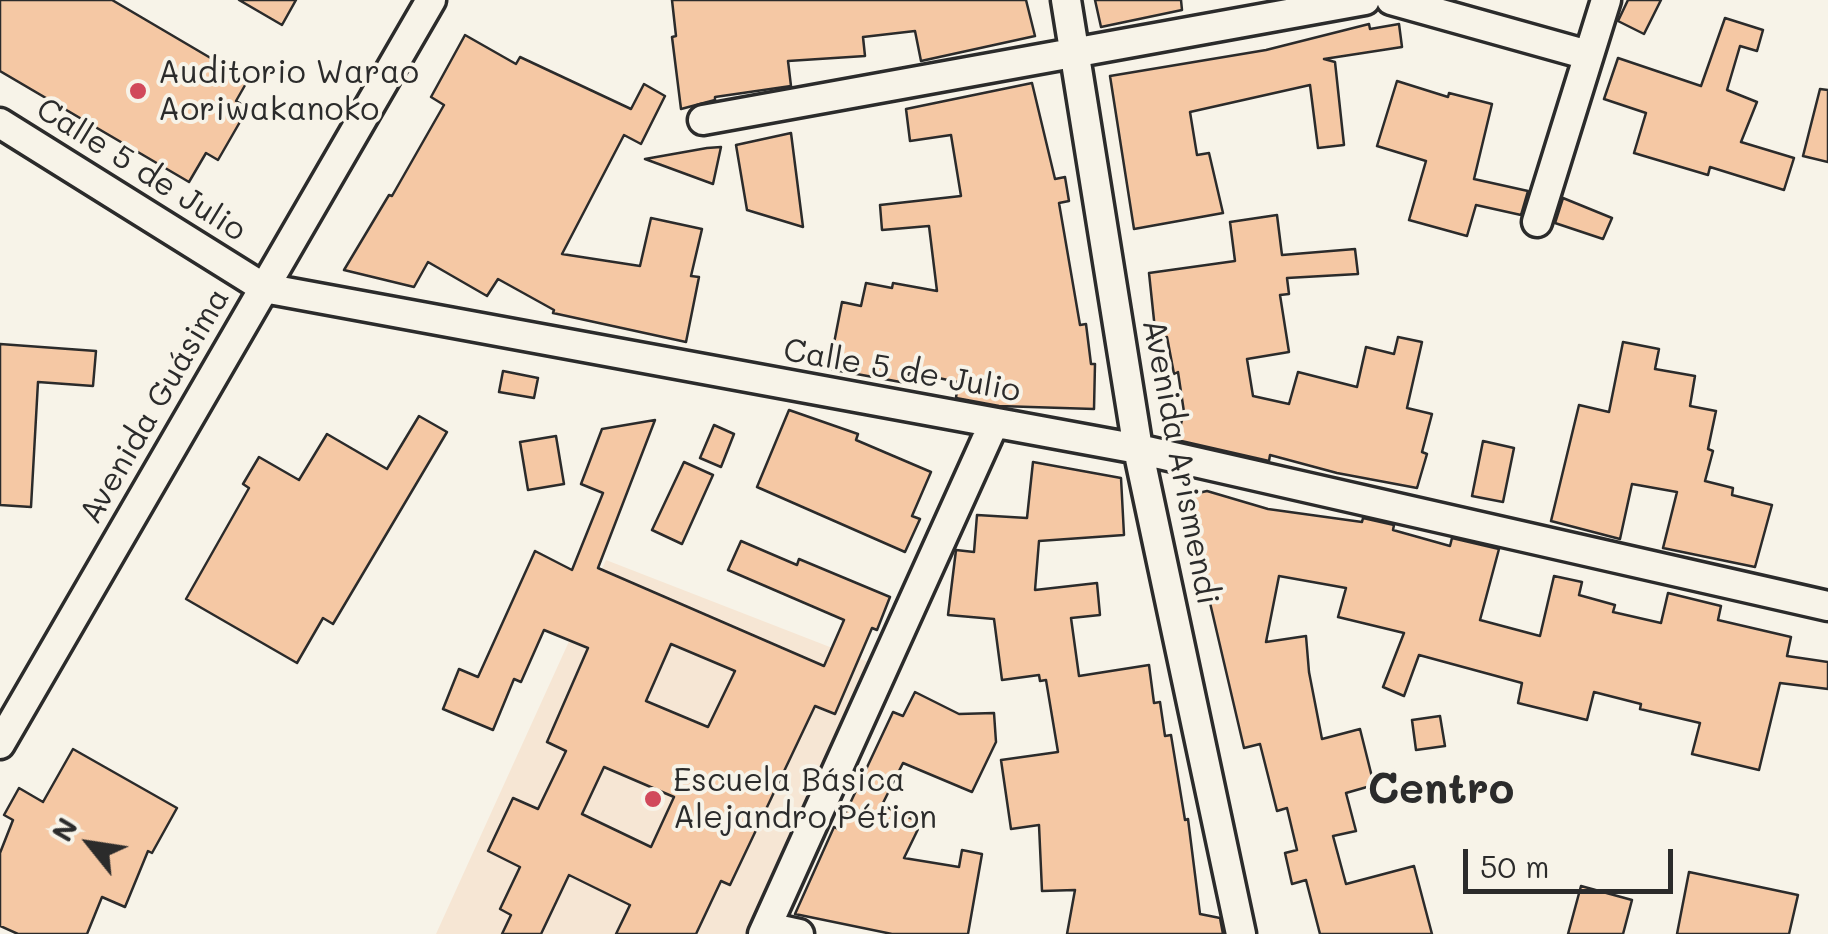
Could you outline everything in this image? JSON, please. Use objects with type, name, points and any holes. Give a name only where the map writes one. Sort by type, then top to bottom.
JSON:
[{"type":"street","name":"Avenida Guásima","points":[[0,744],[431,0]]},
{"type":"street","name":"Avenida Arismendi","points":[[1066,0],[1138,449],[1241,934]]},
{"type":"street","points":[[703,120],[1365,0]]},
{"type":"street","points":[[1391,0],[1588,55]]},
{"type":"street","points":[[1537,222],[1606,0]]},
{"type":"street","name":"Calle 5 de Julio","points":[[0,124],[264,288],[1138,449],[1828,606]]},
{"type":"street","points":[[799,934],[765,930],[994,424]]},
{"type":"shaded area","name":"Escuela Básica Alejandro Pétion","points":[[606,560],[871,663],[745,934],[436,934]]},
{"type":"building","name":"Auditorio Warao Aoriwakanoko","points":[[0,0],[112,0],[248,80],[236,101],[248,108],[218,160],[206,153],[189,182],[0,71]]},
{"type":"building","points":[[239,0],[296,0],[282,25]]},
{"type":"building","points":[[672,0],[1026,0],[1035,36],[921,61],[915,31],[863,37],[865,56],[788,61],[791,86],[715,97],[681,109],[672,37],[676,36]]},
{"type":"building","points":[[1095,0],[1181,0],[1182,10],[1101,27]]},
{"type":"building","points":[[1628,0],[1661,0],[1644,34],[1618,21]]},
{"type":"building","points":[[1725,18],[1763,30],[1757,51],[1740,46],[1727,90],[1757,102],[1741,142],[1794,158],[1784,190],[1710,167],[1708,175],[1634,153],[1646,113],[1604,99],[1618,58],[1701,86]]},
{"type":"building","points":[[1369,24],[1370,29],[1399,24],[1402,47],[1324,59],[1335,62],[1344,145],[1318,148],[1310,85],[1190,112],[1197,155],[1209,153],[1223,213],[1134,229],[1110,76],[1266,50]]},
{"type":"building","points":[[465,35],[516,64],[520,57],[631,109],[644,84],[665,96],[641,144],[624,135],[562,254],[640,266],[651,218],[702,229],[691,276],[699,277],[686,342],[553,313],[554,310],[498,279],[487,296],[428,262],[414,287],[344,270],[444,105],[431,97]]},
{"type":"building","points":[[1397,81],[1448,97],[1449,93],[1492,104],[1474,179],[1528,191],[1521,215],[1476,205],[1467,236],[1409,220],[1426,161],[1377,146]]},
{"type":"building","points":[[1032,83],[1055,179],[1065,177],[1069,201],[1059,203],[1080,325],[1086,324],[1091,364],[1095,364],[1094,409],[999,406],[956,398],[958,382],[909,372],[906,383],[829,369],[842,302],[861,306],[866,283],[892,288],[893,283],[937,291],[929,226],[882,230],[880,205],[961,196],[951,135],[910,141],[906,109]]},
{"type":"building","points":[[1820,89],[1828,90],[1828,162],[1803,156]]},
{"type":"building","points":[[791,133],[803,227],[747,210],[736,145]]},
{"type":"building","points":[[721,147],[713,184],[645,159],[707,148]]},
{"type":"building","points":[[1563,198],[1612,218],[1603,239],[1555,223]]},
{"type":"building","points":[[1277,215],[1282,255],[1355,249],[1358,274],[1287,278],[1289,294],[1280,295],[1289,352],[1247,359],[1253,396],[1289,404],[1298,372],[1357,387],[1366,347],[1394,354],[1398,337],[1422,342],[1407,408],[1432,414],[1422,452],[1427,454],[1417,488],[1270,455],[1269,461],[1177,440],[1184,412],[1178,372],[1174,374],[1167,337],[1156,339],[1149,273],[1235,261],[1230,222]]},
{"type":"building","points":[[1623,342],[1659,349],[1655,369],[1695,376],[1690,406],[1716,411],[1708,449],[1713,451],[1705,481],[1733,488],[1732,495],[1772,505],[1755,567],[1663,548],[1677,492],[1632,484],[1620,539],[1551,521],[1579,405],[1609,412]]},
{"type":"building","points":[[0,344],[96,351],[93,386],[38,382],[31,507],[0,505]]},
{"type":"building","points":[[503,371],[538,378],[534,398],[499,392]]},
{"type":"building","points":[[789,410],[858,434],[856,440],[931,472],[912,516],[920,519],[905,552],[757,487]]},
{"type":"building","points":[[419,416],[447,432],[333,624],[323,618],[297,663],[186,599],[249,488],[243,484],[259,457],[299,480],[327,434],[387,469]]},
{"type":"building","name":"Escuela Básica Alejandro Pétion","points":[[655,420],[598,568],[824,666],[844,620],[728,570],[741,541],[797,565],[799,559],[890,597],[877,630],[872,628],[835,714],[815,706],[730,885],[721,881],[696,934],[616,934],[630,905],[569,875],[541,934],[502,934],[511,915],[500,909],[520,867],[488,851],[513,798],[538,809],[566,751],[547,742],[588,648],[544,630],[521,682],[514,679],[493,730],[443,709],[459,669],[478,677],[535,551],[572,570],[603,493],[581,484],[602,429]],"holes":[[[671,644],[735,671],[708,727],[646,701]],[[604,767],[674,797],[651,847],[582,814]]]},
{"type":"building","points":[[714,425],[734,434],[721,467],[700,458]]},
{"type":"building","points":[[556,436],[564,484],[528,490],[520,442]]},
{"type":"building","points":[[1483,441],[1514,448],[1503,502],[1472,496]]},
{"type":"building","points":[[684,462],[713,475],[682,544],[652,530]]},
{"type":"building","points":[[1033,462],[1121,478],[1124,535],[1039,541],[1035,590],[1097,583],[1100,615],[1071,618],[1079,676],[1149,665],[1154,703],[1160,702],[1165,736],[1171,735],[1185,820],[1188,819],[1200,914],[1220,918],[1223,934],[1067,934],[1075,890],[1042,891],[1039,825],[1011,829],[1001,760],[1058,752],[1046,680],[1040,681],[1039,675],[1002,680],[994,619],[948,615],[956,550],[974,552],[977,515],[1027,518]]},
{"type":"building","points":[[1207,491],[1268,509],[1362,522],[1363,518],[1394,525],[1393,530],[1450,546],[1452,538],[1499,549],[1480,620],[1540,636],[1554,576],[1582,582],[1579,595],[1615,605],[1613,612],[1661,623],[1668,593],[1721,606],[1718,620],[1791,637],[1787,656],[1828,662],[1828,689],[1780,683],[1759,770],[1692,754],[1700,723],[1640,709],[1641,704],[1594,692],[1587,720],[1518,703],[1522,683],[1419,655],[1404,696],[1383,687],[1404,633],[1338,617],[1346,588],[1279,576],[1266,642],[1306,636],[1322,739],[1360,729],[1374,785],[1346,793],[1356,831],[1333,836],[1346,884],[1414,866],[1432,934],[1320,934],[1306,880],[1292,884],[1285,853],[1297,850],[1287,808],[1277,811],[1260,744],[1244,748],[1185,496]]},
{"type":"building","points":[[915,692],[959,714],[994,713],[996,742],[972,792],[903,763],[882,805],[921,823],[904,858],[959,867],[962,850],[982,854],[968,934],[892,934],[795,914],[893,712],[903,716]]},
{"type":"building","points":[[1440,716],[1445,746],[1416,750],[1412,720]]},
{"type":"building","points":[[73,749],[177,808],[152,853],[148,851],[125,907],[102,897],[87,934],[18,934],[0,926],[0,853],[13,820],[4,815],[19,788],[43,802]]},
{"type":"building","points":[[1689,872],[1798,895],[1789,934],[1677,934]]},
{"type":"building","points":[[1581,886],[1632,900],[1623,934],[1568,934]]},
{"type":"place","name":"Auditorio Warao Aoriwakanoko","points":[[138,91]]},
{"type":"place","name":"Escuela Básica Alejandro Pétion","points":[[653,799]]},
{"type":"district","name":"Centro","points":[[1441,790]]}]
